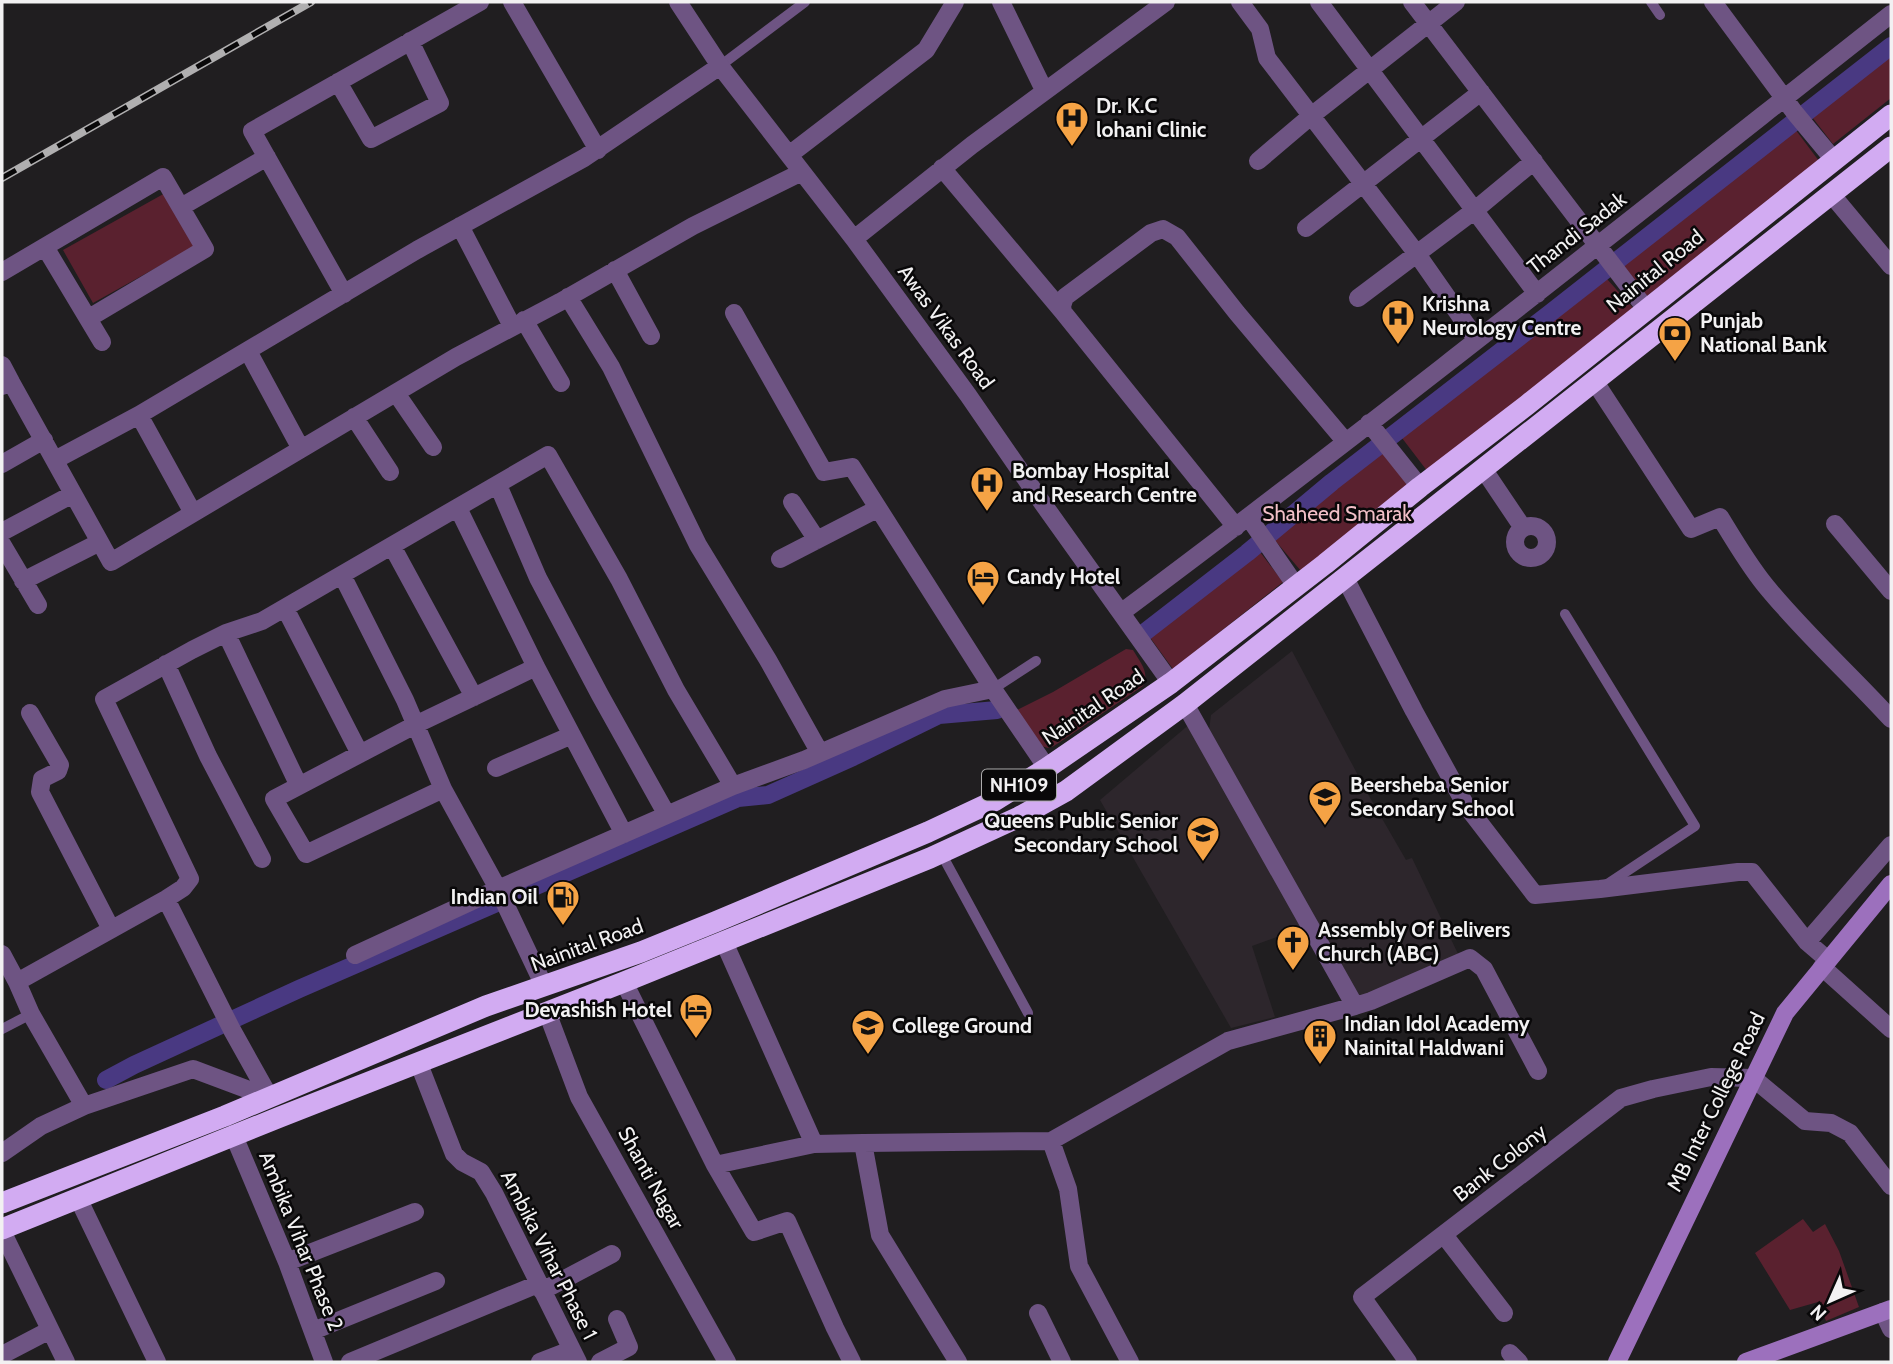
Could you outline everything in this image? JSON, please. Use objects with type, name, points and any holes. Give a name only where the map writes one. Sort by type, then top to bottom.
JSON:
[{"type":"highway","name":"Nainital Road","points":[[2,1203],[270,1098],[485,1006],[641,952],[928,832],[994,801],[1171,683],[1333,558],[1891,115]]},
{"type":"highway","points":[[1855,143],[1870,164]]},
{"type":"highway","name":"NH109","points":[[2,1230],[941,853],[1019,817],[1063,793],[1185,704],[1891,147]]},
{"type":"highway","points":[[1833,160],[1850,180]]},
{"type":"highway","points":[[1815,174],[1832,195]]},
{"type":"highway","points":[[1333,558],[1345,578]]},
{"type":"highway","points":[[1171,683],[1185,704]]},
{"type":"highway","points":[[1047,768],[1063,793]]},
{"type":"highway","points":[[410,1038],[419,1064]]},
{"type":"highway","points":[[270,1098],[280,1117]]},
{"type":"highway","points":[[225,1116],[234,1136]]},
{"type":"street","points":[[344,294],[252,131],[480,2]]},
{"type":"street","points":[[512,2],[598,149]]},
{"type":"street","name":"Awas Vikas Road","points":[[678,2],[720,66],[854,239],[968,395],[1171,683]]},
{"type":"street","points":[[789,155],[926,50],[955,2]]},
{"type":"street","points":[[1000,2],[1044,90]]},
{"type":"street","points":[[854,239],[1044,90],[1166,2]]},
{"type":"street","points":[[1240,2],[1260,29],[1267,58],[1417,254],[1477,340]]},
{"type":"street","points":[[1319,2],[1537,294]]},
{"type":"street","points":[[1412,2],[1646,309]]},
{"type":"street","points":[[1258,161],[1456,2]]},
{"type":"street","points":[[1713,2],[1833,160]]},
{"type":"street","name":"Thandi Sadak","points":[[1122,612],[1253,531],[1345,441],[1378,435],[1477,340],[1537,294],[1607,259],[1794,112],[1891,14]]},
{"type":"street","points":[[338,82],[371,139],[440,103],[410,41]]},
{"type":"street","points":[[55,460],[139,415],[460,226],[598,149],[720,66]]},
{"type":"street","points":[[1306,229],[1482,92]]},
{"type":"street","points":[[181,207],[267,157]]},
{"type":"street","points":[[1358,298],[1534,161]]},
{"type":"street","points":[[942,168],[1253,531],[1296,586]]},
{"type":"street","points":[[2,365],[6,384],[44,440],[110,562],[456,356],[568,297],[692,226],[802,172]]},
{"type":"street","points":[[2,272],[163,177],[205,249],[89,318]]},
{"type":"street","points":[[1832,195],[1891,266]]},
{"type":"street","points":[[460,226],[518,323],[561,383]]},
{"type":"street","points":[[1063,312],[1065,297],[1151,233],[1163,229],[1177,237],[1345,441]]},
{"type":"street","points":[[45,247],[102,342]]},
{"type":"street","points":[[615,270],[651,336]]},
{"type":"street","points":[[568,297],[611,367],[698,545],[768,660],[820,753]]},
{"type":"street","points":[[734,313],[824,472],[852,467],[993,689],[1047,768]]},
{"type":"street","points":[[248,351],[301,449]]},
{"type":"street","points":[[1594,383],[1690,529],[1720,517],[1764,584],[1817,645],[1891,719]]},
{"type":"street","points":[[396,393],[433,447]]},
{"type":"street","points":[[139,415],[193,513]]},
{"type":"street","points":[[354,417],[390,472]]},
{"type":"street","points":[[1378,435],[1420,487]]},
{"type":"street","points":[[2,464],[44,440]]},
{"type":"street","points":[[17,982],[166,899],[183,888],[190,878],[104,699],[226,633],[262,621],[548,455],[619,579],[676,690],[733,786]]},
{"type":"street","points":[[1484,470],[1523,528]]},
{"type":"street","points":[[498,485],[538,578],[667,815]]},
{"type":"street","points":[[2,532],[73,494]]},
{"type":"street","points":[[793,502],[817,540]]},
{"type":"street","points":[[458,508],[536,667],[624,834]]},
{"type":"street","points":[[780,559],[877,509]]},
{"type":"street","points":[[1835,524],[1891,591]]},
{"type":"street","points":[[14,574],[100,542]]},
{"type":"street","points":[[2,544],[14,574],[38,605]]},
{"type":"street","points":[[392,546],[474,697]]},
{"type":"street","points":[[342,575],[405,700],[443,789],[501,896],[544,986]]},
{"type":"street","points":[[1345,578],[1465,804],[1535,895],[1752,872],[1825,964],[1891,1029]]},
{"type":"street","points":[[285,608],[360,754]]},
{"type":"street","points":[[226,633],[299,786]]},
{"type":"street","points":[[166,664],[208,756],[262,859]]},
{"type":"street","points":[[443,789],[306,854],[274,799],[415,725],[536,667]]},
{"type":"street","points":[[355,955],[501,896],[624,834],[733,786],[820,753],[945,699],[993,689]]},
{"type":"street","points":[[1185,704],[1354,1006]]},
{"type":"street","points":[[30,713],[60,765],[58,771],[42,779],[40,792],[111,929]]},
{"type":"street","points":[[496,768],[572,735]]},
{"type":"street","points":[[1807,942],[1891,845]]},
{"type":"street","name":"MB Inter College Road","points":[[1617,1362],[1785,1013],[1891,884]]},
{"type":"street","points":[[166,899],[270,1098]]},
{"type":"street","points":[[724,942],[814,1144]]},
{"type":"street","points":[[2,954],[31,1014],[84,1106]]},
{"type":"street","points":[[715,1166],[814,1144],[1051,1141],[1228,1041],[1371,1001],[1470,958],[1484,969],[1538,1071]]},
{"type":"street","points":[[624,982],[715,1166],[754,1231],[787,1221],[852,1362]]},
{"type":"street","name":"Shanti Nagar","points":[[547,1012],[579,1097],[727,1362]]},
{"type":"street","name":"Ambika Vihar Phase 1","points":[[419,1064],[454,1154],[462,1162],[481,1172],[495,1192],[575,1356]]},
{"type":"street","points":[[2,1153],[41,1126],[84,1106],[193,1069],[270,1098]]},
{"type":"street","name":"Bank Colony","points":[[1408,1362],[1362,1297],[1621,1098],[1711,1077],[1754,1078]]},
{"type":"street","points":[[1754,1078],[1805,1121],[1831,1123],[1850,1133],[1885,1165],[1891,1186]]},
{"type":"street","name":"Ambika Vihar Phase 2","points":[[234,1136],[287,1262],[324,1362]]},
{"type":"street","points":[[1051,1141],[1068,1189],[1079,1266],[1130,1362]]},
{"type":"street","points":[[863,1143],[880,1235],[958,1362]]},
{"type":"street","points":[[78,1198],[157,1362]]},
{"type":"street","points":[[287,1262],[415,1212]]},
{"type":"street","points":[[2,1230],[66,1362]]},
{"type":"street","points":[[1444,1234],[1504,1313]]},
{"type":"street","points":[[350,1362],[540,1287],[612,1254]]},
{"type":"street","points":[[313,1331],[436,1281]]},
{"type":"street","points":[[1746,1362],[1887,1311],[1891,1329]]},
{"type":"street","points":[[1038,1312],[1062,1362]]},
{"type":"street","points":[[600,1362],[629,1347],[617,1319]]},
{"type":"street","points":[[2,1355],[50,1330]]},
{"type":"street","points":[[540,1362],[575,1356]]},
{"type":"lane","points":[[720,66],[805,2]]},
{"type":"lane","points":[[1651,2],[1660,15]]},
{"type":"lane","points":[[1565,614],[1695,826],[1600,890]]},
{"type":"lane","points":[[993,689],[1036,661]]},
{"type":"lane","points":[[941,853],[1028,1013]]},
{"type":"lane","points":[[2,1029],[31,1014]]},
{"type":"shaded area","name":"Beersheba Senior Secondary School","points":[[1292,651],[1406,860],[1412,858],[1460,958],[1359,998],[1209,731],[1211,715]]},
{"type":"shaded area","name":"Queens Public Senior Secondary School","points":[[1191,723],[1304,927],[1252,946],[1275,1017],[1231,1028],[1100,800]]},
{"type":"green space","points":[[1891,39],[1891,98],[1833,144],[1805,108]]},
{"type":"green space","points":[[1795,129],[1819,161],[1647,296],[1622,264]]},
{"type":"green space","points":[[167,192],[197,245],[93,303],[63,250]]},
{"type":"green space","points":[[1607,279],[1633,308],[1428,472],[1402,438]]},
{"type":"green space","name":"Shaheed Smarak","points":[[1382,449],[1409,484],[1301,571],[1273,538]]},
{"type":"green space","points":[[1260,552],[1283,582],[1173,669],[1149,636]]},
{"type":"green space","points":[[1126,649],[1133,650],[1143,667],[1143,686],[1054,746],[1041,746],[1017,710]]},
{"type":"green space","points":[[1803,1219],[1813,1232],[1825,1224],[1839,1251],[1859,1307],[1826,1321],[1818,1302],[1790,1310],[1755,1253]]},
{"type":"waterway","points":[[1145,632],[1247,553],[1332,482],[1891,46]]},
{"type":"waterway","points":[[106,1080],[299,989],[738,798],[768,795],[939,715],[997,710]]},
{"type":"railway","points":[[2,178],[311,2]]},
{"type":"place","name":"Dr. K.C lohani Clinic","points":[[1072,148]]},
{"type":"place","name":"Krishna Neurology Centre","points":[[1398,346]]},
{"type":"place","name":"Punjab National Bank","points":[[1675,363]]},
{"type":"place","name":"Bombay Hospital and Research Centre","points":[[987,513]]},
{"type":"place","name":"Candy Hotel","points":[[983,607]]},
{"type":"place","name":"Beersheba Senior Secondary School","points":[[1325,827]]},
{"type":"place","name":"Queens Public Senior Secondary School","points":[[1203,863]]},
{"type":"place","name":"Indian Oil","points":[[563,927]]},
{"type":"place","name":"Assembly Of Belivers Church (ABC)","points":[[1293,972]]},
{"type":"place","name":"Devashish Hotel","points":[[696,1040]]},
{"type":"place","name":"College Ground","points":[[868,1056]]},
{"type":"place","name":"Indian Idol Academy Nainital Haldwani","points":[[1320,1066]]}]
